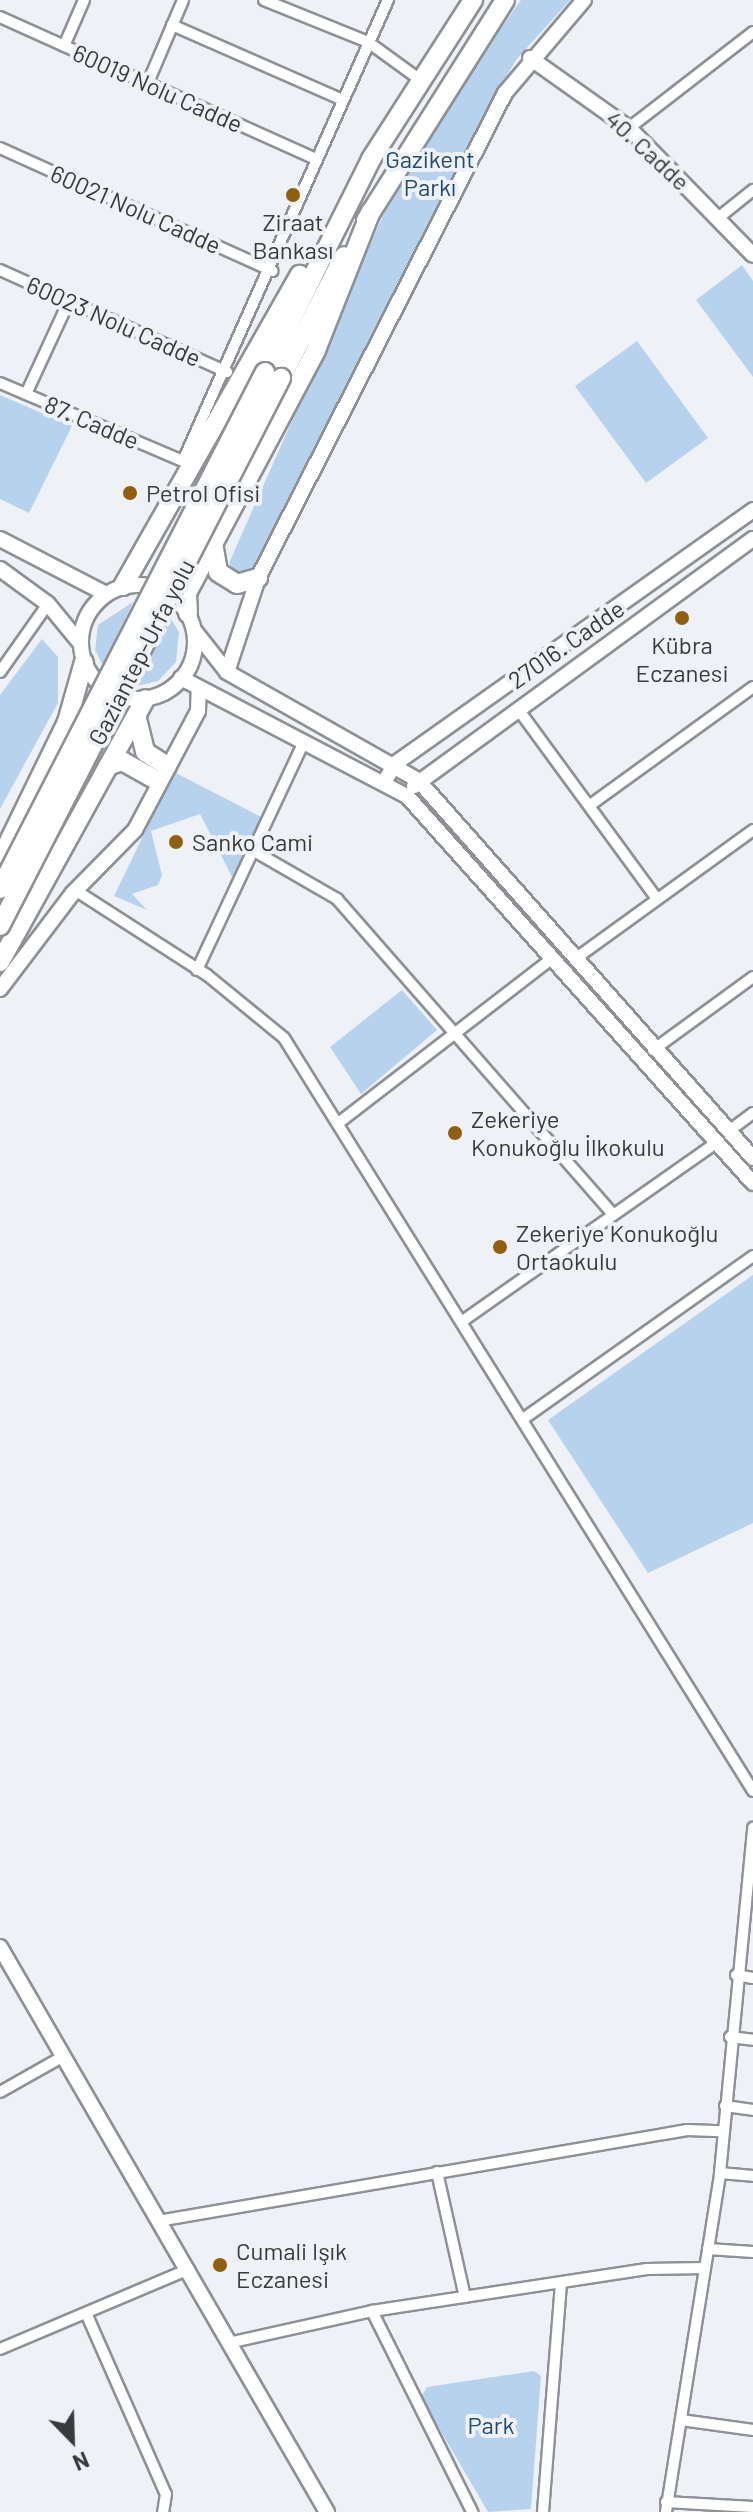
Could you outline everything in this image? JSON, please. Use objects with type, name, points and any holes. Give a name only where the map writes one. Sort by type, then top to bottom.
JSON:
[{"type":"highway","points":[[115,590],[284,299],[328,238],[419,79],[473,0]]},
{"type":"highway","points":[[273,375],[371,211],[505,0]]},
{"type":"highway","points":[[191,622],[187,593],[316,350],[371,211]]},
{"type":"highway","points":[[273,375],[328,238]]},
{"type":"highway","name":"Gaziantep-Urfa yolu","points":[[0,889],[273,375]]},
{"type":"highway","name":"Gaziantep-Urfa yolu","points":[[0,926],[273,375]]},
{"type":"highway","points":[[213,543],[218,572],[237,584],[258,578]]},
{"type":"highway","points":[[0,860],[67,722],[82,653]]},
{"type":"highway","points":[[0,962],[137,719],[145,699]]},
{"type":"highway","points":[[137,719],[145,752],[163,774]]},
{"type":"highway","points":[[108,766],[122,761],[163,774]]},
{"type":"street","points":[[64,46],[84,0]]},
{"type":"street","points":[[147,85],[183,0]]},
{"type":"street","points":[[264,0],[368,42],[419,79]]},
{"type":"street","points":[[227,372],[272,271],[338,98],[388,0]]},
{"type":"street","points":[[227,672],[258,578],[505,93],[530,58],[584,0]]},
{"type":"street","name":"60019 Nolu Cadde","points":[[0,17],[316,159]]},
{"type":"street","points":[[172,25],[338,98]]},
{"type":"street","points":[[629,128],[753,32]]},
{"type":"street","name":"40. Cadde","points":[[530,58],[629,128],[753,255]]},
{"type":"street","name":"60021 Nolu Cadde","points":[[0,148],[272,271]]},
{"type":"street","points":[[718,218],[753,190]]},
{"type":"street","name":"60023 Nolu Cadde","points":[[0,270],[227,372]]},
{"type":"street","points":[[26,394],[69,301]]},
{"type":"street","name":"87. Cadde","points":[[0,383],[183,461],[227,372]]},
{"type":"street","name":"27016. Cadde","points":[[384,782],[396,763],[753,510]]},
{"type":"street","points":[[0,539],[115,590],[160,589],[191,622],[227,672],[396,763],[418,780],[653,1050],[753,1158]]},
{"type":"street","name":"27016. Cadde","points":[[407,796],[418,780],[753,539]]},
{"type":"street","points":[[0,569],[48,604],[108,691],[145,699],[181,678],[191,622]]},
{"type":"street","points":[[82,653],[92,607],[115,590]]},
{"type":"street","points":[[0,672],[48,604]]},
{"type":"street","points":[[181,678],[407,796],[753,1183]]},
{"type":"street","points":[[593,803],[753,687]]},
{"type":"street","points":[[0,989],[75,890],[135,830],[198,711],[199,688]]},
{"type":"street","points":[[518,709],[593,803],[657,899]]},
{"type":"street","points":[[197,970],[304,742]]},
{"type":"street","points":[[575,959],[753,830]]},
{"type":"street","points":[[254,851],[337,899],[611,1212]]},
{"type":"street","points":[[75,890],[197,970],[284,1038],[341,1121],[753,1788]]},
{"type":"street","points":[[341,1121],[551,959]]},
{"type":"street","points":[[653,1050],[753,977]]},
{"type":"street","points":[[729,1131],[753,1113]]},
{"type":"street","points":[[464,1320],[611,1212],[717,1142]]},
{"type":"street","points":[[523,1419],[753,1256]]},
{"type":"street","points":[[753,1828],[748,1918],[736,1975],[720,2173],[666,2507],[753,2507]]},
{"type":"street","points":[[0,1947],[327,2512]]},
{"type":"street","points":[[736,1975],[753,1978]]},
{"type":"street","points":[[730,2037],[753,2040]]},
{"type":"street","points":[[0,2092],[62,2057]]},
{"type":"street","points":[[725,2106],[753,2110]]},
{"type":"street","points":[[158,2221],[687,2130],[721,2131]]},
{"type":"street","points":[[437,2172],[465,2297]]},
{"type":"street","points":[[720,2173],[753,2176]]},
{"type":"street","points":[[708,2249],[753,2252]]},
{"type":"street","points":[[228,2343],[372,2311],[561,2283],[705,2268]]},
{"type":"street","points":[[0,2349],[189,2269]]},
{"type":"street","points":[[543,2512],[561,2283]]},
{"type":"street","points":[[372,2311],[472,2512]]},
{"type":"street","points":[[86,2313],[166,2494],[163,2512]]},
{"type":"street","points":[[681,2420],[753,2430]]},
{"type":"green space","name":"Gazikent Parkı","points":[[521,0],[570,0],[516,60],[492,101],[275,532],[248,579],[240,577],[229,563],[408,159]]},
{"type":"green space","points":[[742,265],[753,281],[753,377],[696,300]]},
{"type":"green space","points":[[637,341],[708,438],[646,483],[575,386]]},
{"type":"green space","points":[[0,395],[72,426],[29,513],[0,499]]},
{"type":"green space","points":[[133,602],[103,666],[95,650],[98,625]]},
{"type":"green space","points":[[170,617],[179,632],[176,662],[158,681],[133,687]]},
{"type":"green space","points":[[42,639],[58,657],[58,703],[0,809],[0,695]]},
{"type":"green space","points":[[174,772],[265,819],[232,877],[200,814],[151,831],[162,875],[158,885],[132,894],[147,910],[114,896]]},
{"type":"green space","points":[[402,990],[437,1030],[361,1094],[330,1047]]},
{"type":"green space","points":[[753,1275],[753,1523],[648,1573],[548,1420]]},
{"type":"green space","name":"Park","points":[[534,2371],[541,2376],[531,2509],[488,2512],[421,2397],[427,2387]]},
{"type":"place","name":"Ziraat Bankası","points":[[293,195]]},
{"type":"place","name":"Petrol Ofisi","points":[[130,493]]},
{"type":"place","name":"Kübra Eczanesi","points":[[682,618]]},
{"type":"place","name":"Sanko Cami","points":[[176,842]]},
{"type":"place","name":"Zekeriye Konukoğlu İlkokulu","points":[[455,1133]]},
{"type":"place","name":"Zekeriye Konukoğlu Ortaokulu","points":[[500,1247]]},
{"type":"place","name":"Cumali Işık Eczanesi","points":[[220,2265]]}]
